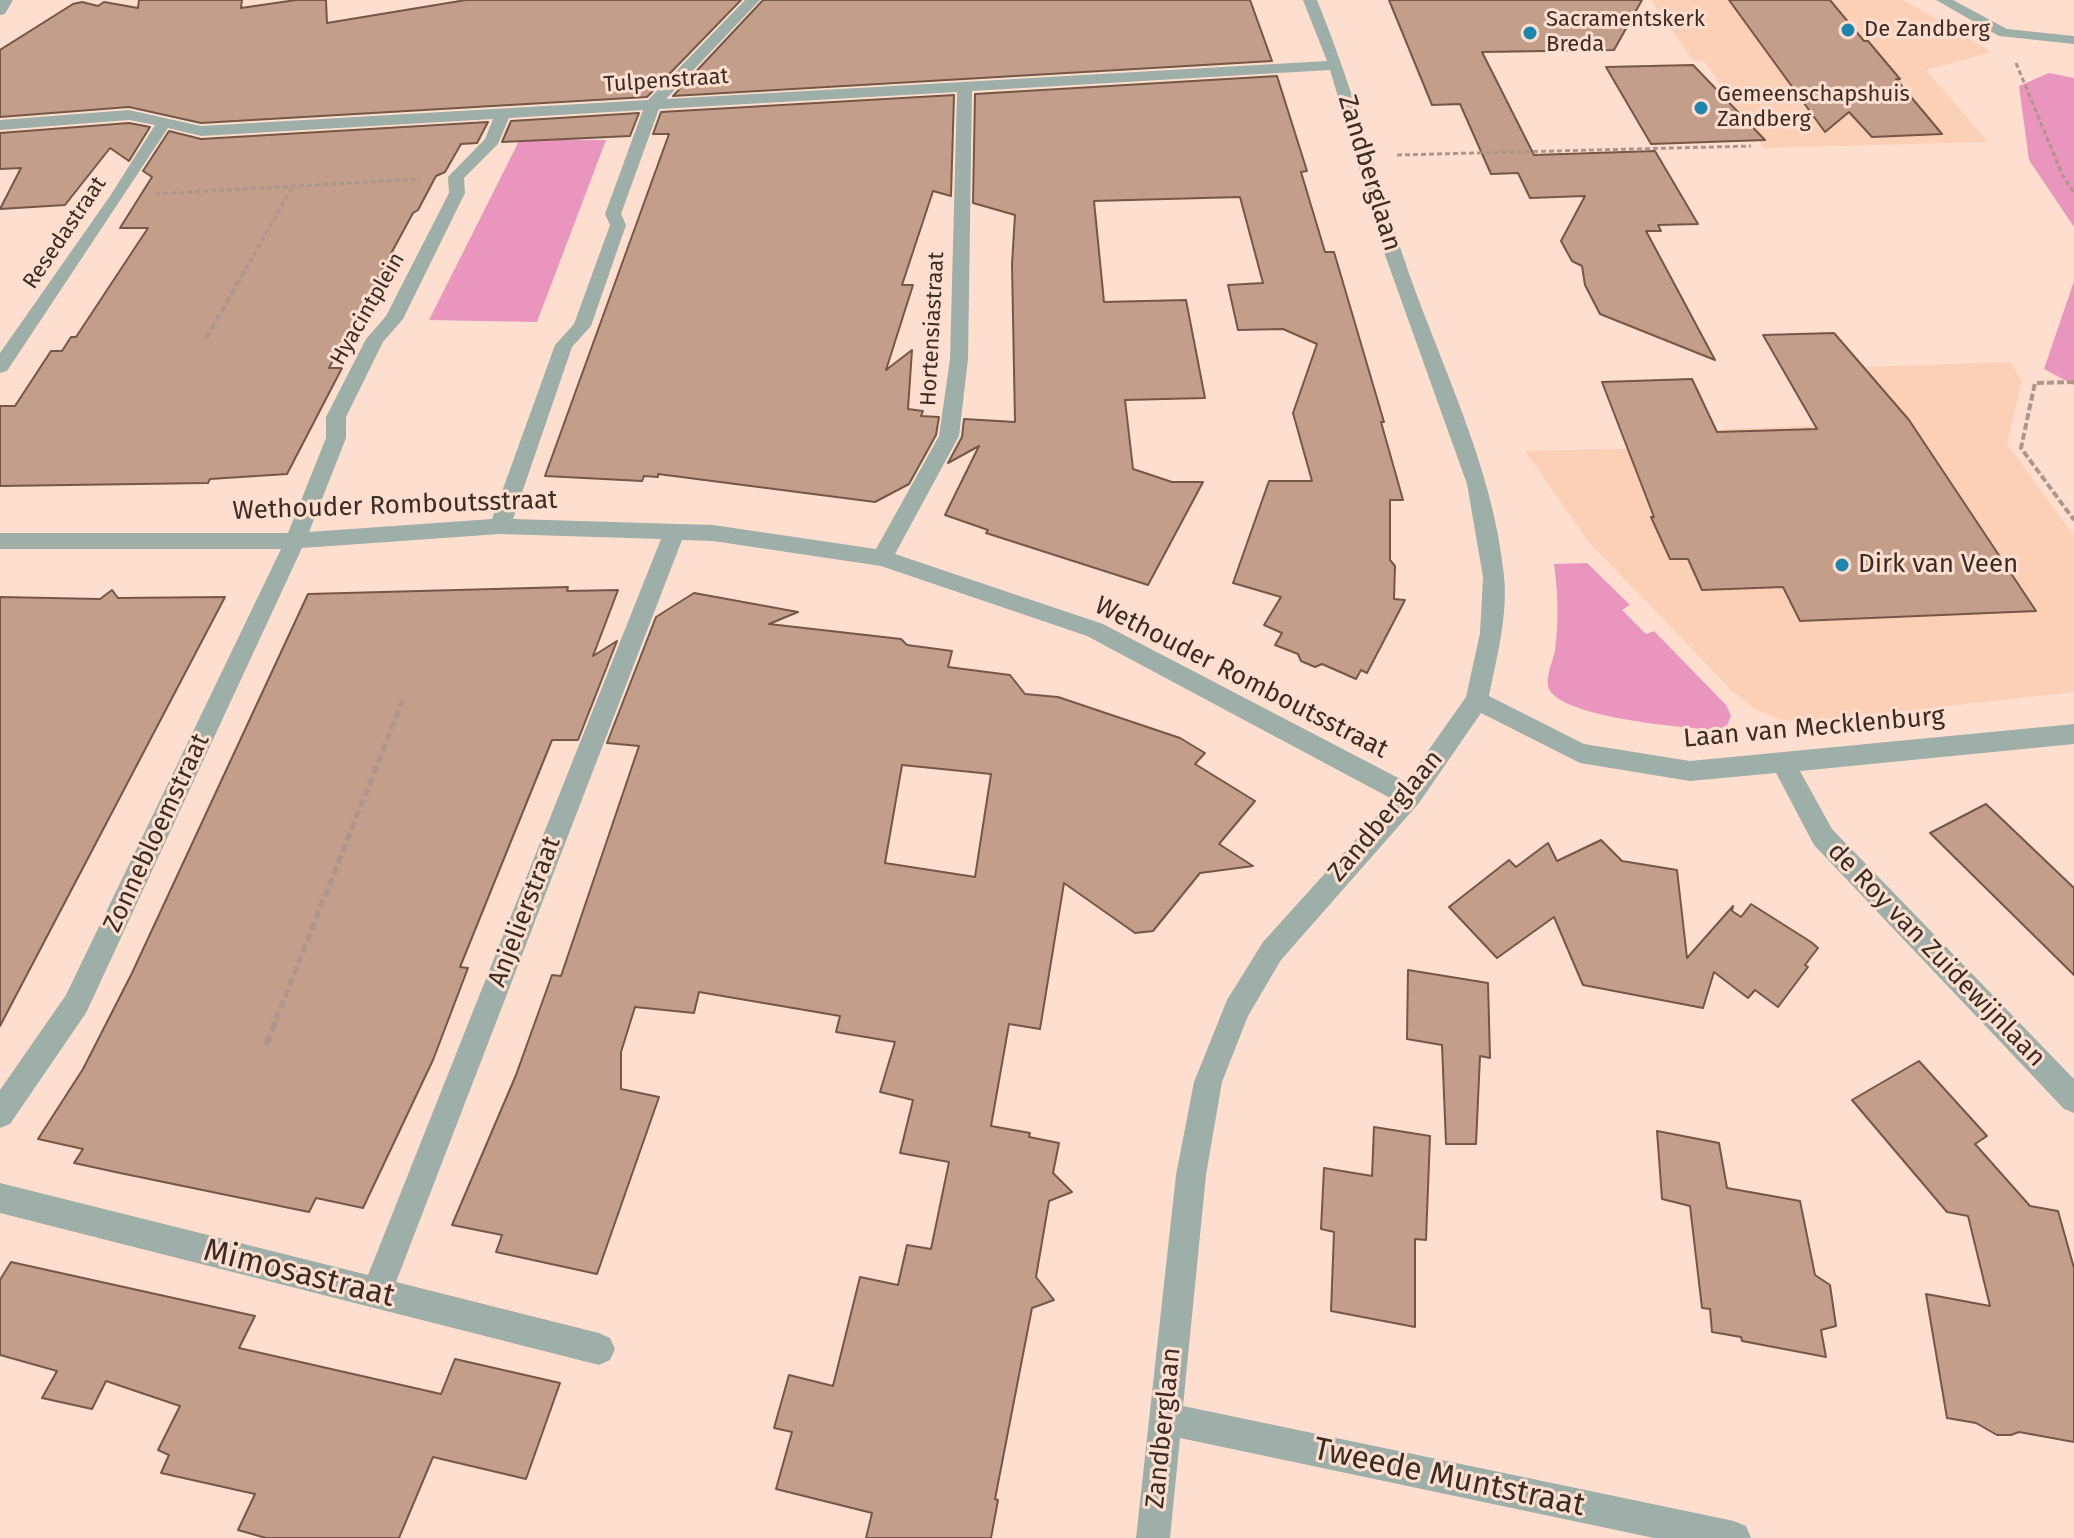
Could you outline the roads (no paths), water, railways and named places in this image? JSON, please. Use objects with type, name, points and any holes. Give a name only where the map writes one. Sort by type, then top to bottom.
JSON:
[{"type":"street","points":[[0,11],[6,0]]},
{"type":"street","points":[[500,526],[564,345],[582,326],[618,225],[613,214],[653,104],[753,0]]},
{"type":"street","name":"Zandberglaan","points":[[1153,1538],[1191,1175],[1208,1082],[1237,1009],[1272,951],[1410,796],[1477,700],[1491,633],[1494,577],[1477,484],[1394,255],[1336,65],[1310,0]]},
{"type":"street","points":[[1943,0],[2004,33],[2074,40]]},
{"type":"street","name":"Tulpenstraat","points":[[0,125],[129,115],[201,131],[1336,65]]},
{"type":"street","name":"Hortensiastraat","points":[[882,558],[949,436],[959,359],[965,85]]},
{"type":"street","name":"Hyacintplein","points":[[295,541],[336,438],[336,417],[375,339],[394,319],[457,193],[456,177],[492,141],[503,114]]},
{"type":"street","name":"Resedastraat","points":[[0,367],[118,196],[164,123]]},
{"type":"street","name":"Wethouder Romboutsstraat","points":[[0,541],[295,541],[500,526],[713,533],[882,558],[1095,630],[1410,796]]},
{"type":"street","name":"Anjelierstraat","points":[[376,1294],[675,530]]},
{"type":"street","name":"Zonnebloemstraat","points":[[0,1114],[76,1004],[295,541]]},
{"type":"street","name":"Laan van Mecklenburg","points":[[1477,700],[1580,753],[1690,771],[2074,734]]},
{"type":"street","name":"de Roy van Zuidewijnlaan","points":[[1783,763],[1823,837],[2074,1099]]},
{"type":"street","name":"Mimosastraat","points":[[0,1198],[599,1349]]},
{"type":"street","name":"Tweede Muntstraat","points":[[1164,1418],[1734,1538]]},
{"type":"place","name":"De Zandberg","points":[[1848,30]]},
{"type":"place","name":"Sacramentskerk Breda","points":[[1530,33]]},
{"type":"place","name":"Gemeenschapshuis Zandberg","points":[[1701,108]]},
{"type":"place","name":"Dirk van Veen","points":[[1842,565]]}]
